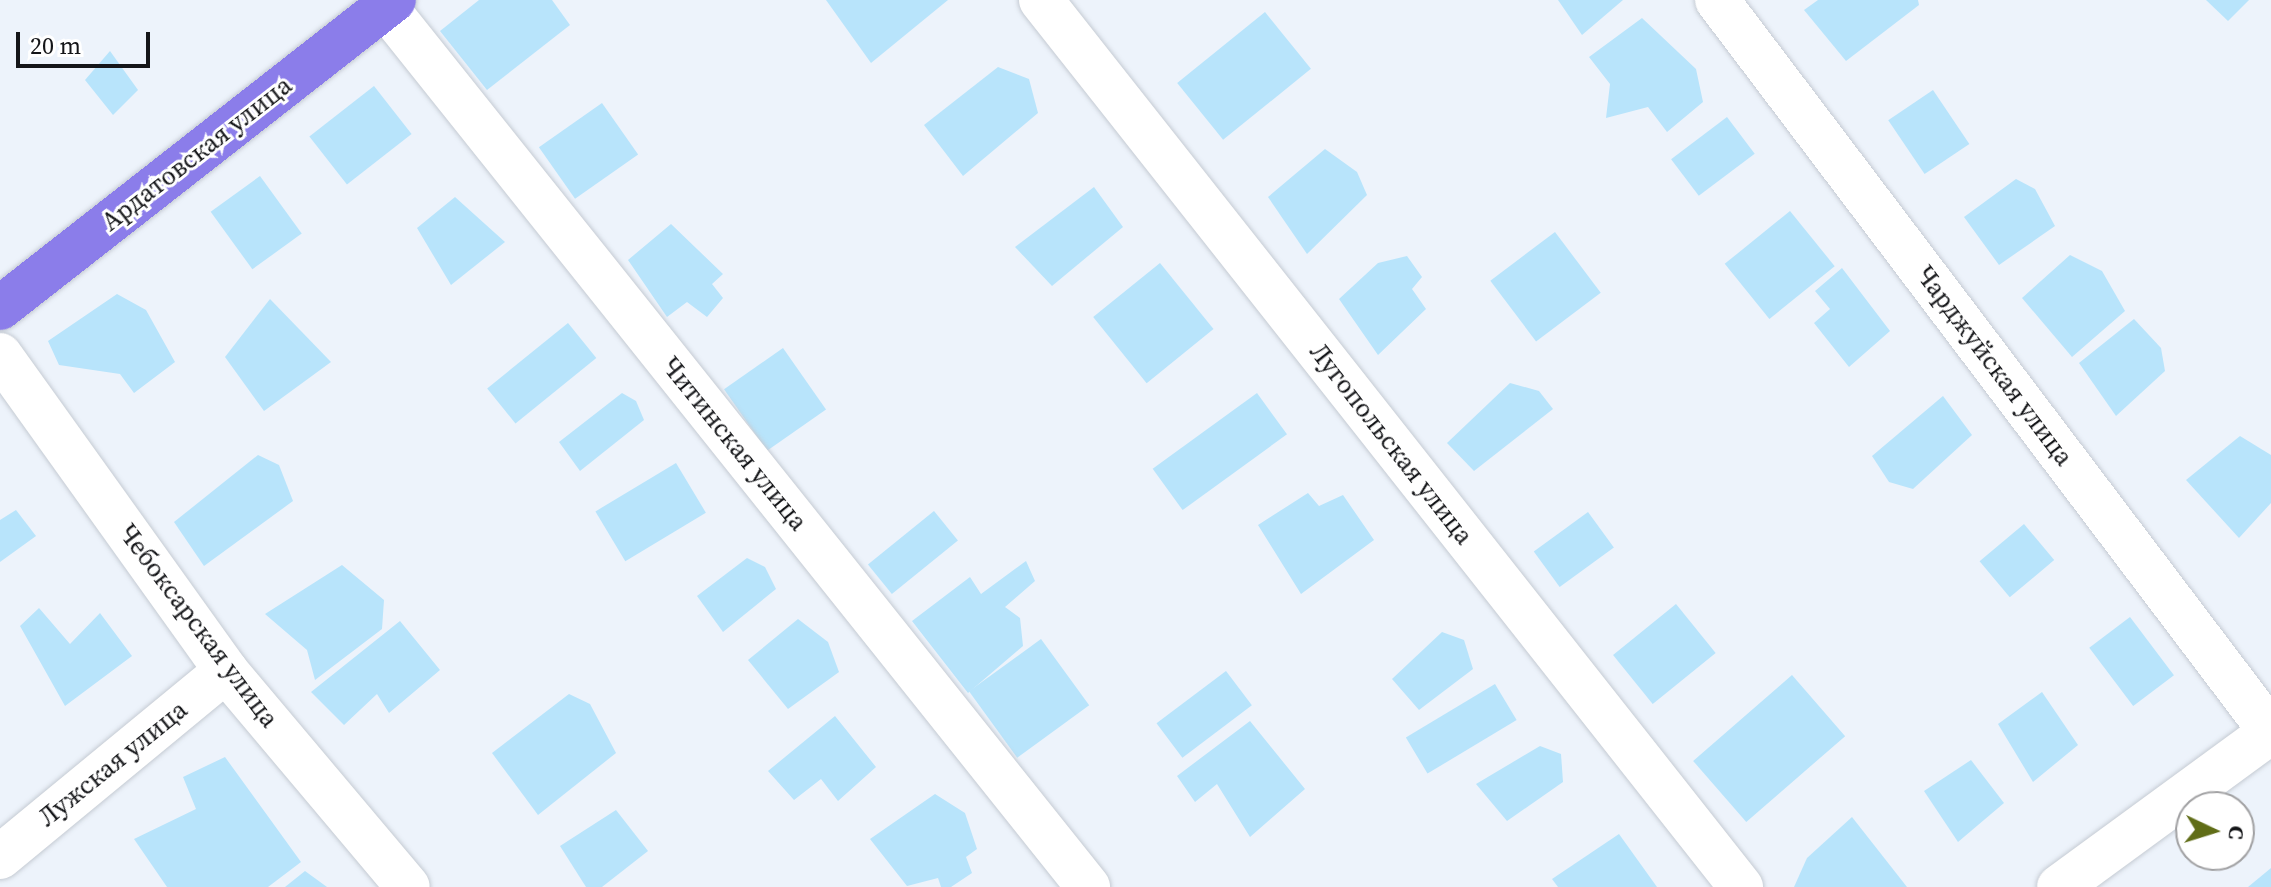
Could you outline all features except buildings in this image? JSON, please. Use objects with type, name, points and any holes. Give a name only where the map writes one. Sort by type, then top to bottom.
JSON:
[{"type":"highway","name":"Ардатовская улица","points":[[0,308],[386,2]]},
{"type":"street","name":"Лугопольская улица","points":[[1041,0],[1741,887]]},
{"type":"street","name":"Чарджуйская улица","points":[[1717,0],[2271,732]]},
{"type":"street","name":"Читинская улица","points":[[386,2],[1088,887]]},
{"type":"street","name":"Чебоксарская улица","points":[[0,355],[226,671],[408,887]]},
{"type":"street","name":"Лужская улица","points":[[0,857],[226,671]]},
{"type":"street","points":[[2059,887],[2271,732]]}]
